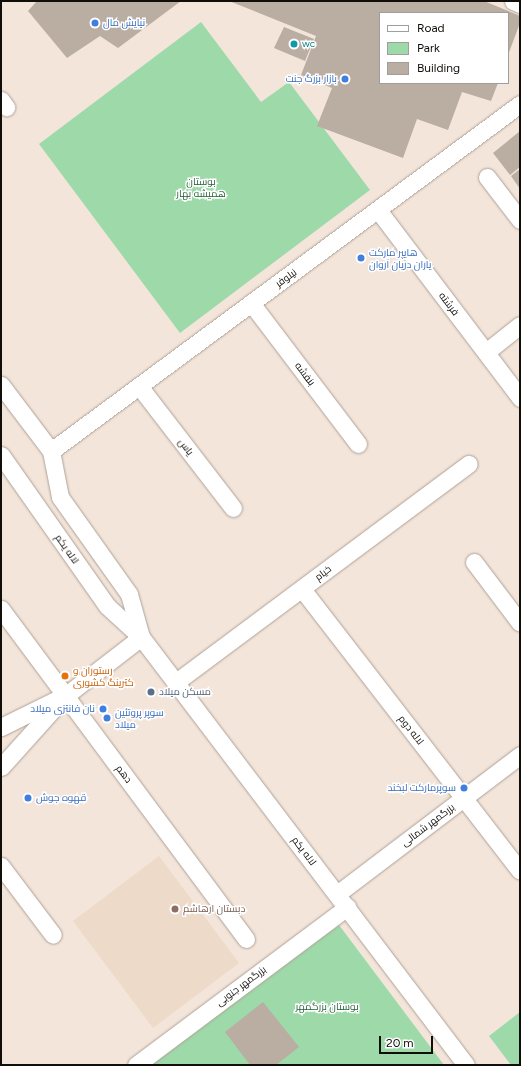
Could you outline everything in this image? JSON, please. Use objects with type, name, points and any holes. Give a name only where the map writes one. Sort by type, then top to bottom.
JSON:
[{"type":"street","points":[[513,1],[520,4]]},
{"type":"street","name":"نیلوفر","points":[[51,451],[520,104]]},
{"type":"street","points":[[488,177],[520,220]]},
{"type":"street","name":"فرشته","points":[[378,210],[520,398]]},
{"type":"street","name":"بنفشه","points":[[251,303],[358,444]]},
{"type":"street","points":[[486,352],[520,325]]},
{"type":"street","points":[[1,385],[51,451]]},
{"type":"street","name":"یاس","points":[[139,386],[233,508]]},
{"type":"street","name":"لاله یکم","points":[[51,451],[57,488],[65,508],[129,594],[141,637]]},
{"type":"street","name":"لاله یکم","points":[[1,455],[107,606],[141,637],[466,1065]]},
{"type":"street","name":"خیام","points":[[176,682],[469,464]]},
{"type":"street","points":[[474,562],[520,623]]},
{"type":"street","name":"لاله دوم","points":[[302,589],[520,871]]},
{"type":"street","name":"دهم","points":[[1,609],[246,940]]},
{"type":"street","points":[[1,767],[65,696],[141,637]]},
{"type":"street","points":[[1,727],[65,696]]},
{"type":"street","name":"بزرگمهر شمالی","points":[[342,901],[464,798],[520,755]]},
{"type":"street","points":[[1,866],[53,935]]},
{"type":"street","name":"بزرگمهر جنوبی","points":[[136,1065],[342,901]]},
{"type":"shaded area","points":[[159,856],[239,963],[153,1028],[73,921]]},
{"type":"green space","name":"بوستان همیشه بهار","points":[[201,22],[261,102],[289,82],[370,190],[180,333],[39,144]]},
{"type":"green space","name":"بوستان بزرگمهر","points":[[339,925],[444,1065],[150,1065]]},
{"type":"green space","points":[[520,1012],[520,1065],[511,1065],[489,1036]]},
{"type":"building","name":"نیایش مال","points":[[37,1],[181,1],[118,48],[100,36],[67,58],[28,11]]},
{"type":"building","name":"بازار بزرگ جنت","points":[[229,1],[484,1],[520,16],[520,23],[509,52],[509,12],[379,12],[379,84],[498,84],[491,101],[462,92],[448,130],[417,119],[403,158],[317,126],[332,88],[301,75],[316,36]]},
{"type":"building","name":"wc","points":[[284,27],[314,39],[305,61],[274,48]]},
{"type":"building","points":[[520,131],[520,167],[510,175],[493,153]]},
{"type":"building","points":[[520,169],[520,189],[511,176]]},
{"type":"building","points":[[263,1002],[299,1047],[276,1065],[250,1065],[225,1032]]},
{"type":"place","name":"نیایش مال","points":[[95,23]]},
{"type":"place","name":"wc","points":[[294,44]]},
{"type":"place","name":"بازار بزرگ جنت","points":[[345,79]]},
{"type":"place","name":"هایپر مارکت یاران دریان آروان","points":[[361,258]]},
{"type":"place","name":"رستوران و کترینگ کشوری","points":[[65,676]]},
{"type":"place","name":"مسکن میلاد","points":[[151,692]]},
{"type":"place","name":"نان فانتزی میلاد","points":[[103,709]]},
{"type":"place","name":"سوپر پروتئین میلاد","points":[[107,718]]},
{"type":"place","name":"سوپرمارکت لبخند","points":[[464,788]]},
{"type":"place","name":"قهوه جوش","points":[[28,798]]},
{"type":"place","name":"دبستان ارهاشم","points":[[175,909]]}]
